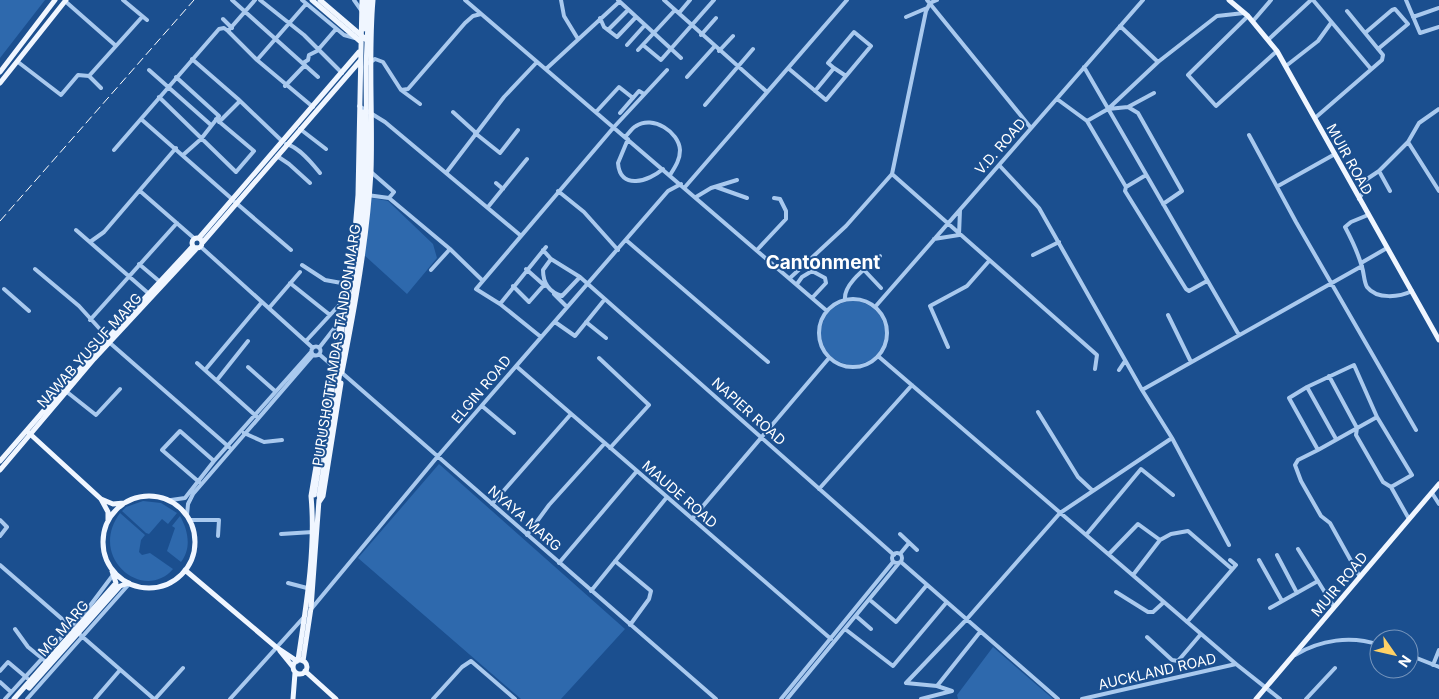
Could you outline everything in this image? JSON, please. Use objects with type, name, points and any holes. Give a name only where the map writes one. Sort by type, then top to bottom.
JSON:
[{"type":"main road","points":[[0,72],[55,0]]},
{"type":"main road","points":[[0,83],[66,0]]},
{"type":"main road","points":[[312,0],[370,49]]},
{"type":"main road","points":[[320,0],[370,42]]},
{"type":"main road","points":[[316,498],[357,240],[362,185],[363,0]]},
{"type":"main road","name":"PURUSHOTTAMDAS TANDON MARG","points":[[363,0],[359,52],[358,195],[354,242],[311,496],[316,498],[323,496],[342,373],[365,246],[370,172],[371,0]]},
{"type":"main road","points":[[316,498],[362,243],[367,177],[366,67],[371,0]]},
{"type":"main road","name":"MUIR ROAD","points":[[1229,0],[1246,14],[1269,39],[1277,51],[1439,340]]},
{"type":"main road","name":"NAWAB YUSUF MARG","points":[[0,470],[28,432],[198,243],[359,52]]},
{"type":"main road","name":"NAWAB YUSUF MARG","points":[[234,200],[276,156],[284,143],[360,61]]},
{"type":"main road","name":"NAWAB YUSUF MARG","points":[[0,461],[67,392],[148,293],[198,243]]},
{"type":"main road","points":[[28,432],[106,502],[125,503],[147,496],[162,497],[170,500],[188,518],[195,534],[194,549],[186,570],[174,580],[160,586],[144,587],[130,583],[111,568]]},
{"type":"main road","name":"MUIR ROAD","points":[[1256,699],[1439,484]]},
{"type":"main road","name":"PURUSHOTTAMDAS TANDON MARG","points":[[299,661],[316,498]]},
{"type":"main road","name":"PURUSHOTTAMDAS TANDON MARG","points":[[299,661],[311,608],[316,498]]},
{"type":"main road","points":[[101,499],[108,512],[104,548],[113,574]]},
{"type":"main road","points":[[107,524],[115,511],[125,503]]},
{"type":"main road","points":[[186,570],[276,647],[293,667],[336,699]]},
{"type":"main road","name":"MG MARG","points":[[14,699],[47,663],[78,634],[116,583],[113,574]]},
{"type":"main road","name":"MG MARG","points":[[19,699],[120,586],[130,583]]},
{"type":"main road","points":[[276,647],[306,666],[301,673],[295,699]]},
{"type":"main road","points":[[293,667],[299,661]]},
{"type":"street","points":[[66,0],[115,45]]},
{"type":"street","points":[[123,0],[147,20]]},
{"type":"street","points":[[232,0],[318,77]]},
{"type":"street","points":[[230,29],[255,0]]},
{"type":"street","points":[[260,0],[304,35],[317,51],[342,73]]},
{"type":"street","points":[[302,0],[336,29],[348,37],[355,38]]},
{"type":"street","points":[[354,0],[361,10]]},
{"type":"street","points":[[464,0],[546,68],[827,310]]},
{"type":"street","points":[[561,0],[564,16],[578,39]]},
{"type":"street","points":[[664,0],[714,47],[767,92]]},
{"type":"street","points":[[638,50],[690,0]]},
{"type":"street","points":[[643,45],[660,60],[714,0]]},
{"type":"street","name":"ELGIN ROAD","points":[[230,699],[305,615],[438,456],[668,192],[683,186],[847,0]]},
{"type":"street","points":[[929,2],[936,0]]},
{"type":"street","name":"V.D. ROAD","points":[[875,307],[1143,0]]},
{"type":"street","points":[[1253,22],[1271,0]]},
{"type":"street","points":[[1269,39],[1312,0],[1371,69]]},
{"type":"street","points":[[1406,0],[1420,33],[1439,27]]},
{"type":"street","points":[[546,68],[619,1],[681,58]]},
{"type":"street","points":[[790,278],[846,226],[892,174],[929,2]]},
{"type":"street","points":[[929,2],[1031,128]]},
{"type":"street","points":[[257,60],[276,41],[288,23],[306,4]]},
{"type":"street","points":[[906,17],[928,8]]},
{"type":"street","points":[[1365,33],[1395,8],[1401,14],[1408,24],[1378,49]]},
{"type":"street","points":[[1413,17],[1439,8]]},
{"type":"street","points":[[608,30],[628,10]]},
{"type":"street","points":[[1315,118],[1382,60],[1383,54],[1347,11]]},
{"type":"street","points":[[401,90],[408,89],[466,23],[473,16],[481,14]]},
{"type":"street","points":[[1246,14],[1188,76],[1216,106],[1277,51]]},
{"type":"street","points":[[1087,121],[1108,109],[1158,62],[1217,16],[1246,14]]},
{"type":"street","points":[[89,76],[142,17]]},
{"type":"street","points":[[600,18],[608,30],[617,37],[636,17]]},
{"type":"street","points":[[702,35],[716,18]]},
{"type":"street","points":[[222,19],[257,60],[285,86],[313,107]]},
{"type":"street","points":[[1286,66],[1318,41],[1332,23]]},
{"type":"street","points":[[628,45],[645,25]]},
{"type":"street","points":[[1120,26],[1158,62]]},
{"type":"street","points":[[114,150],[219,29],[230,29]]},
{"type":"street","points":[[285,86],[305,65],[304,63],[308,60],[309,55],[317,51],[336,29]]},
{"type":"street","points":[[788,68],[826,100],[846,76],[871,46],[854,32],[828,62],[846,76]]},
{"type":"street","points":[[719,51],[733,36]]},
{"type":"street","points":[[687,77],[714,47]]},
{"type":"street","points":[[705,105],[753,49]]},
{"type":"street","points":[[192,59],[284,143],[291,145],[305,157],[320,173]]},
{"type":"street","points":[[360,61],[370,63],[374,59],[383,62],[401,90],[420,104]]},
{"type":"street","points":[[18,62],[61,95],[78,75],[89,76],[101,88]]},
{"type":"street","points":[[446,173],[504,97],[537,62]]},
{"type":"street","points":[[1084,67],[1239,335]]},
{"type":"street","points":[[815,91],[834,68]]},
{"type":"street","points":[[149,70],[210,125]]},
{"type":"street","points":[[541,337],[500,304],[476,289],[558,191],[667,70]]},
{"type":"street","points":[[176,77],[219,116],[217,120]]},
{"type":"street","points":[[596,112],[620,87],[633,98]]},
{"type":"street","points":[[620,113],[638,91],[644,94]]},
{"type":"street","points":[[1108,109],[1128,107],[1154,92]]},
{"type":"street","points":[[159,97],[236,172],[254,151],[217,120]]},
{"type":"street","points":[[1057,99],[1087,121],[1126,187],[1125,191],[1186,289],[1188,291],[1207,281]]},
{"type":"street","points":[[183,155],[201,139],[210,125],[240,101]]},
{"type":"street","points":[[359,106],[370,112],[520,235]]},
{"type":"street","points":[[1128,107],[1138,113],[1182,191],[1163,204]]},
{"type":"street","points":[[1359,199],[1364,190],[1361,183],[1364,179],[1379,171],[1408,142],[1419,123],[1439,109]]},
{"type":"street","points":[[453,112],[475,133],[500,152],[518,130]]},
{"type":"street","points":[[140,119],[176,148],[292,250]]},
{"type":"street","points":[[664,169],[642,182],[631,180],[623,174],[618,163],[626,138],[642,124],[656,123],[670,131],[678,142],[680,152],[677,164],[670,175]]},
{"type":"street","points":[[126,124],[132,128]]},
{"type":"street","points":[[299,128],[326,149]]},
{"type":"street","points":[[1249,135],[1416,430]]},
{"type":"street","points":[[1408,142],[1439,191]]},
{"type":"street","points":[[90,242],[104,232],[176,148]]},
{"type":"street","points":[[1278,186],[1335,154]]},
{"type":"street","points":[[276,156],[310,182]]},
{"type":"street","points":[[488,207],[527,159]]},
{"type":"street","points":[[999,165],[1039,208],[1142,390],[1172,438],[1229,546]]},
{"type":"street","points":[[358,167],[370,172],[394,192],[389,198]]},
{"type":"street","points":[[1379,171],[1390,191]]},
{"type":"street","points":[[892,174],[1097,355],[1095,370]]},
{"type":"street","points":[[1126,187],[1146,175]]},
{"type":"street","points":[[696,197],[716,187],[737,180]]},
{"type":"street","points":[[496,183],[503,189]]},
{"type":"street","points":[[716,187],[747,198]]},
{"type":"street","points":[[140,191],[177,222],[306,341],[312,352],[319,354],[319,348]]},
{"type":"street","points":[[558,191],[584,212],[618,250]]},
{"type":"street","points":[[358,195],[389,198],[450,249],[482,280]]},
{"type":"street","points":[[757,250],[786,219],[783,204],[780,199],[774,198]]},
{"type":"street","points":[[960,209],[960,234]]},
{"type":"street","points":[[1368,215],[1351,222],[1345,227],[1362,265],[1367,286],[1377,293],[1392,297],[1403,296],[1412,291]]},
{"type":"street","points":[[90,320],[177,222]]},
{"type":"street","points":[[76,230],[148,293]]},
{"type":"street","points":[[934,239],[960,234]]},
{"type":"street","points":[[626,240],[768,362]]},
{"type":"street","points":[[1033,255],[1059,242]]},
{"type":"street","points":[[1142,390],[1332,283],[1387,248]]},
{"type":"street","points":[[431,270],[450,249]]},
{"type":"street","name":"NAPIER ROAD","points":[[526,269],[545,249],[551,259],[580,277],[894,554]]},
{"type":"street","points":[[845,300],[847,290],[864,270],[880,256]]},
{"type":"street","points":[[551,259],[543,270],[543,276],[544,283],[556,294],[564,295],[580,277]]},
{"type":"street","points":[[948,347],[930,306],[967,286],[989,261]]},
{"type":"street","points":[[139,264],[159,281]]},
{"type":"street","points":[[302,265],[325,280],[347,284]]},
{"type":"street","points":[[500,304],[526,269],[567,307]]},
{"type":"street","points":[[34,270],[79,306],[109,340],[229,447]]},
{"type":"street","points":[[864,270],[881,288]]},
{"type":"street","points":[[797,284],[812,271],[825,278],[826,282],[812,298]]},
{"type":"street","points":[[269,308],[300,272]]},
{"type":"street","points":[[290,283],[330,315]]},
{"type":"street","points":[[513,286],[529,302],[544,285]]},
{"type":"street","points":[[4,289],[29,311]]},
{"type":"street","points":[[555,322],[575,336],[605,300]]},
{"type":"street","points":[[845,300],[861,300],[875,307],[881,314],[887,331],[886,340],[878,356],[860,367],[849,367],[830,358],[821,345],[819,330],[827,310],[845,300]]},
{"type":"street","points":[[205,370],[262,302]]},
{"type":"street","points":[[306,341],[343,302]]},
{"type":"street","points":[[1168,315],[1191,362]]},
{"type":"street","points":[[218,536],[219,520],[188,518],[189,501],[199,482],[214,460],[244,432],[275,391],[312,352],[319,348],[340,321]]},
{"type":"street","points":[[586,322],[606,338]]},
{"type":"street","points":[[217,380],[248,341]]},
{"type":"street","points":[[170,500],[185,498],[312,352]]},
{"type":"street","name":"NYAYA MARG","points":[[319,354],[716,699]]},
{"type":"street","points":[[878,356],[1200,634],[1280,699]]},
{"type":"street","points":[[599,358],[649,406],[610,448]]},
{"type":"street","points":[[692,520],[830,358]]},
{"type":"street","points":[[1119,370],[1126,361]]},
{"type":"street","points":[[197,363],[256,416]]},
{"type":"street","points":[[1318,450],[1289,398],[1307,387],[1354,365],[1377,417],[1412,475],[1391,487]]},
{"type":"street","name":"MAUDE ROAD","points":[[516,366],[831,639]]},
{"type":"street","points":[[248,367],[275,391]]},
{"type":"street","points":[[1329,376],[1357,428],[1356,435],[1383,482],[1391,487],[1409,519]]},
{"type":"street","points":[[819,489],[912,385]]},
{"type":"street","points":[[1307,387],[1336,439]]},
{"type":"street","points":[[67,392],[96,415],[120,389]]},
{"type":"street","points":[[482,406],[514,433]]},
{"type":"street","points":[[1038,412],[1078,477],[1093,491]]},
{"type":"street","points":[[492,504],[571,414]]},
{"type":"street","points":[[1360,577],[1330,523],[1321,516],[1301,482],[1295,465],[1298,460],[1377,417]]},
{"type":"street","points":[[199,482],[162,450],[180,431],[214,460]]},
{"type":"street","points":[[244,432],[264,442],[282,440]]},
{"type":"street","points":[[921,699],[935,697],[952,691],[937,686],[906,683],[966,620],[1060,513],[1172,438]]},
{"type":"street","points":[[527,535],[549,505],[605,443]]},
{"type":"street","points":[[1086,535],[1141,469],[1172,495]]},
{"type":"street","points":[[559,563],[637,472]]},
{"type":"street","points":[[1432,493],[1439,504]]},
{"type":"street","points":[[591,591],[667,497]]},
{"type":"street","points":[[0,520],[7,527],[0,536]]},
{"type":"street","points":[[1109,554],[1138,524],[1160,540]]},
{"type":"street","points":[[1132,575],[1160,540],[1171,534],[1188,531],[1232,569]]},
{"type":"street","points":[[281,534],[313,532]]},
{"type":"street","points":[[900,534],[917,550]]},
{"type":"street","points":[[781,699],[893,562],[894,554],[900,554],[910,543]]},
{"type":"street","points":[[1298,549],[1334,607]]},
{"type":"street","points":[[787,699],[900,563],[902,558],[900,554]]},
{"type":"street","points":[[1277,555],[1297,593]]},
{"type":"street","points":[[615,560],[651,591],[649,599],[630,625]]},
{"type":"street","points":[[1187,622],[1236,565],[1230,560]]},
{"type":"street","points":[[1259,560],[1282,601]]},
{"type":"street","points":[[893,562],[900,563],[1058,699]]},
{"type":"street","points":[[0,565],[154,699],[184,668]]},
{"type":"street","points":[[5,699],[98,595],[113,574]]},
{"type":"street","points":[[1270,608],[1318,581]]},
{"type":"street","points":[[288,583],[307,588]]},
{"type":"street","points":[[870,600],[896,622],[926,586]]},
{"type":"street","points":[[1116,592],[1148,612],[1153,612],[1164,602]]},
{"type":"street","points":[[845,630],[893,666],[946,603]]},
{"type":"street","points":[[856,616],[871,628]]},
{"type":"street","points":[[15,629],[28,647],[47,663]]},
{"type":"street","points":[[937,686],[980,632]]},
{"type":"street","points":[[27,699],[78,634]]},
{"type":"street","points":[[1146,637],[1172,660],[1178,661],[1200,634]]},
{"type":"street","points":[[1292,657],[1308,647],[1346,639],[1369,643]]},
{"type":"street","points":[[1433,665],[1439,650]]},
{"type":"street","points":[[1419,660],[1439,667]]},
{"type":"street","points":[[433,699],[462,667],[471,661],[515,699]]},
{"type":"street","points":[[0,671],[8,662],[30,682]]},
{"type":"street","name":"AUCKLAND ROAD","points":[[1082,699],[1236,664]]},
{"type":"street","points":[[1306,699],[1336,668]]},
{"type":"street","points":[[95,699],[120,670]]},
{"type":"street","points":[[0,682],[11,692]]},
{"type":"shaded area","points":[[0,0],[45,0],[0,58]]},
{"type":"shaded area","points":[[367,197],[388,201],[433,244],[437,258],[407,294],[363,254]]},
{"type":"shaded area","points":[[853,301],[865,303],[876,310],[883,321],[885,333],[883,345],[876,356],[865,363],[853,365],[841,363],[830,356],[823,345],[821,333],[823,321],[830,310],[841,303]]},
{"type":"shaded area","points":[[439,464],[625,629],[561,699],[521,699],[358,558]]},
{"type":"shaded area","points":[[143,501],[161,503],[177,513],[168,524],[162,519],[149,534],[146,533],[122,511],[126,507]]},
{"type":"shaded area","points":[[120,513],[145,535],[141,540],[139,552],[142,555],[150,553],[173,569],[161,578],[148,581],[135,578],[123,571],[115,559],[110,546],[112,530]]},
{"type":"shaded area","points":[[180,516],[188,539],[187,551],[181,562],[167,551],[175,528],[172,526]]},
{"type":"shaded area","points":[[993,647],[1053,699],[958,699],[957,695]]},
{"type":"railway","points":[[0,221],[194,0]]},
{"type":"district","name":"Cantonment","points":[[823,262]]}]
